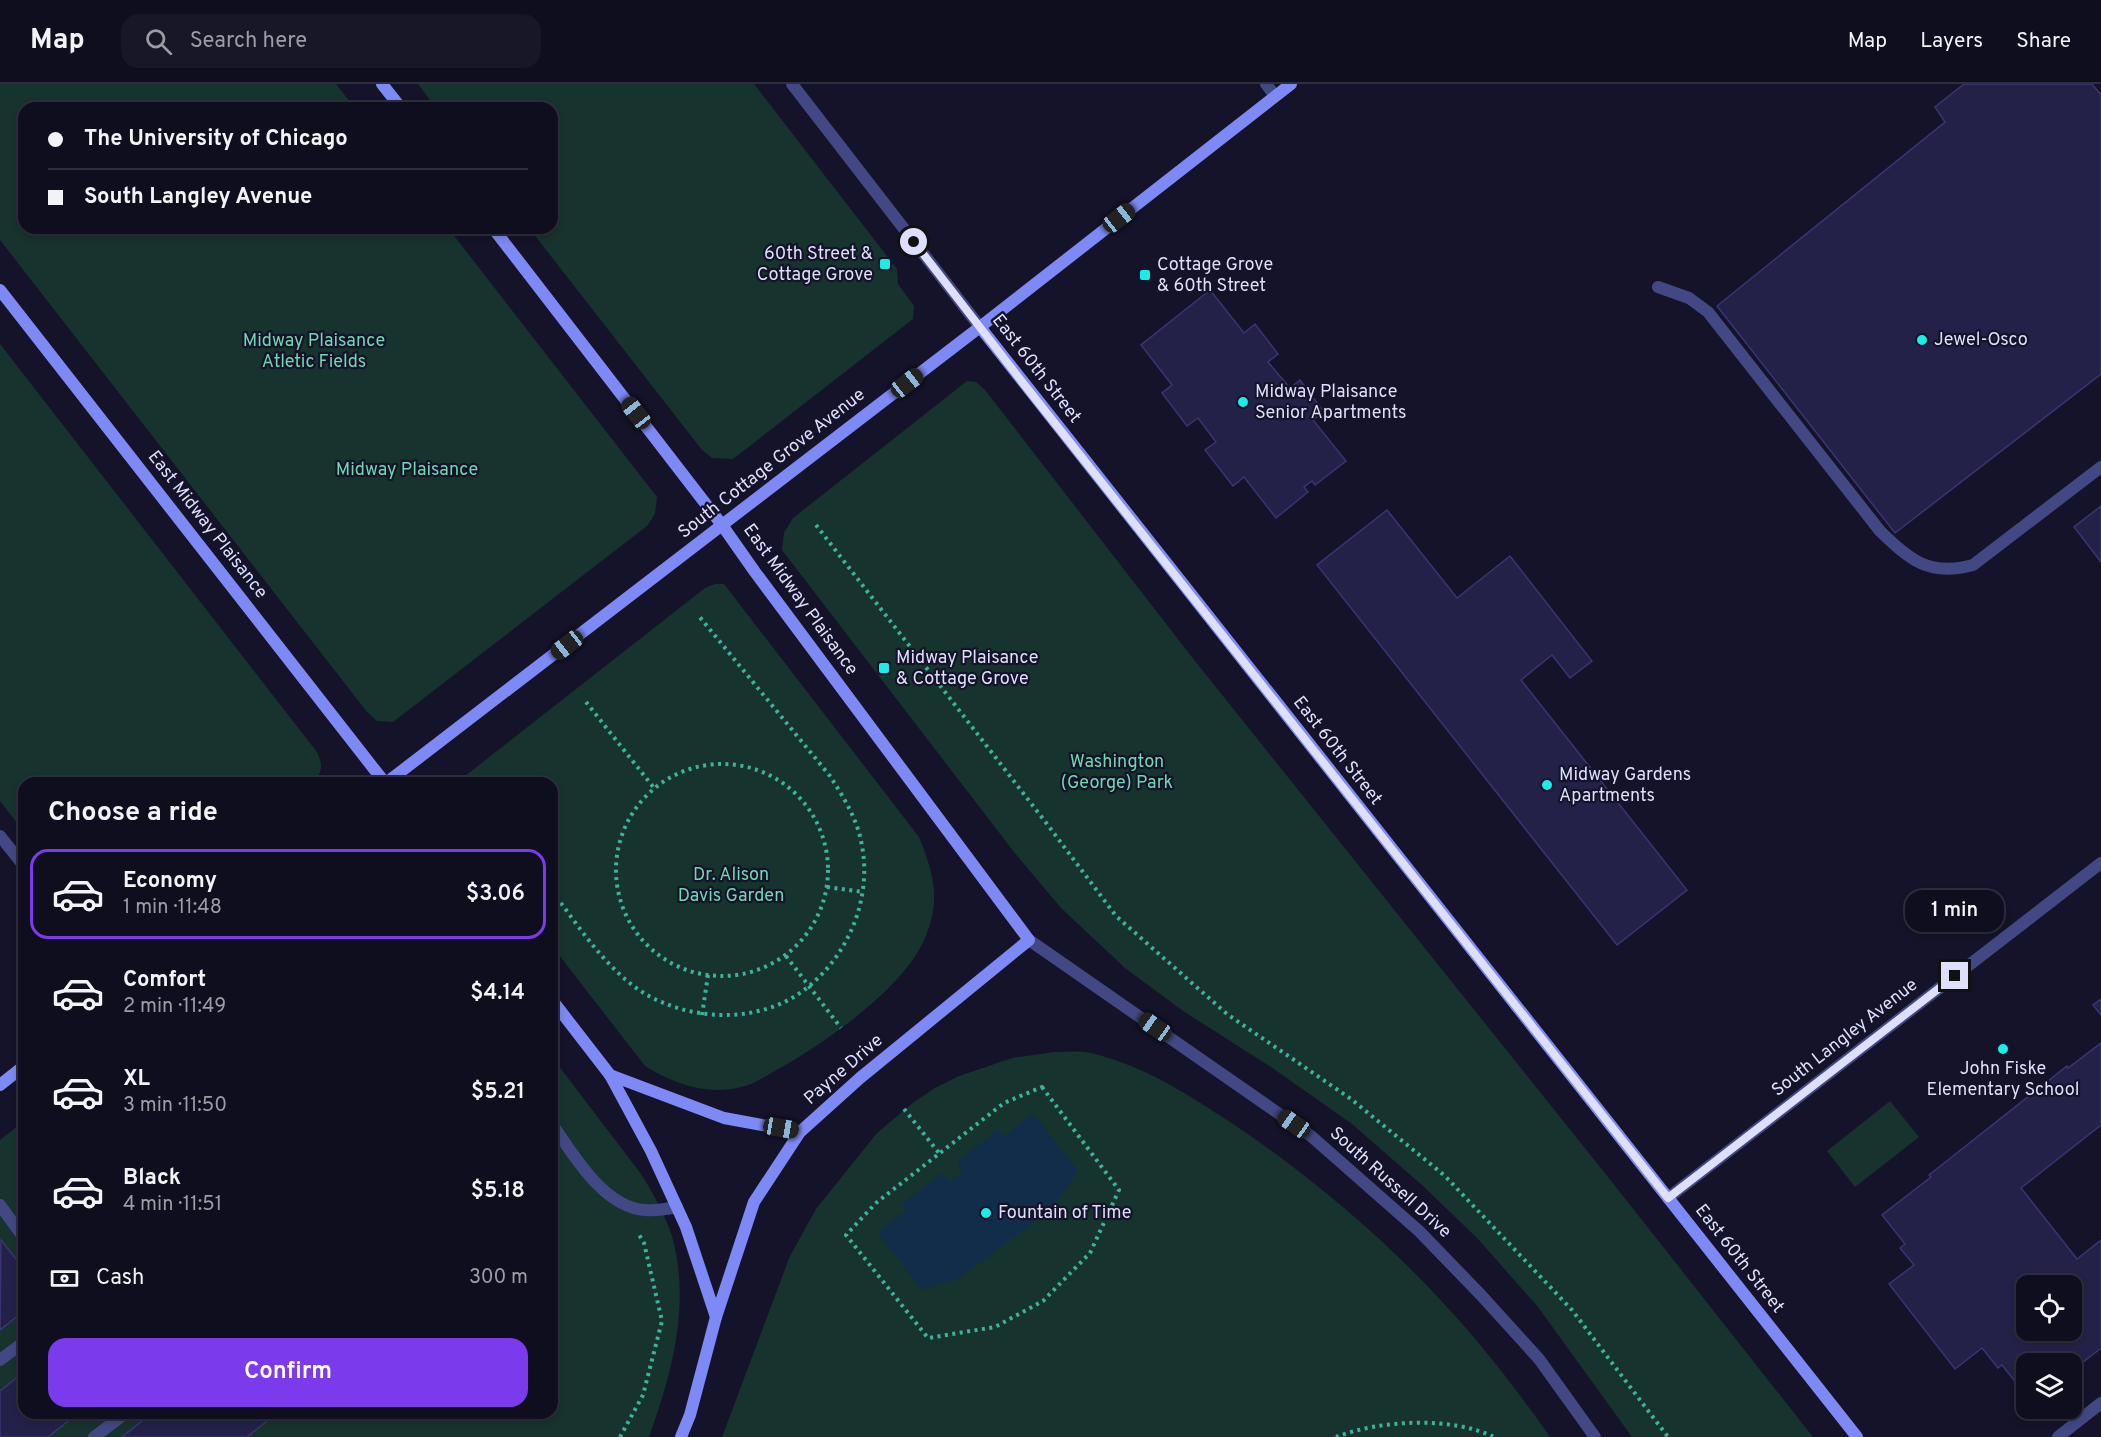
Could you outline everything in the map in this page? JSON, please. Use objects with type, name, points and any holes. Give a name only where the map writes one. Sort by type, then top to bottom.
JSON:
[{"type":"street","points":[[382,84],[396,102]]},
{"type":"street","name":"East 60th Street","points":[[792,84],[980,327],[1857,1437]]},
{"type":"street","points":[[1266,84],[1275,96]]},
{"type":"street","name":"South Cottage Grove Avenue","points":[[394,777],[980,327],[1291,84]]},
{"type":"street","name":"East Midway Plaisance","points":[[498,234],[722,525],[1029,940]]},
{"type":"street","points":[[1658,286],[1689,298],[1708,312],[1880,531],[1899,550],[1919,563],[1939,570],[1973,565],[2101,466]]},
{"type":"street","name":"East Midway Plaisance","points":[[0,290],[381,777]]},
{"type":"street","points":[[0,836],[18,858]]},
{"type":"street","name":"South Langley Avenue","points":[[1668,1198],[2101,863]]},
{"type":"street","name":"Payne Drive","points":[[681,1437],[690,1415],[716,1317],[753,1202],[800,1132],[860,1078],[1029,940]]},
{"type":"street","name":"South Russell Drive","points":[[1029,940],[1311,1136],[1410,1223],[1480,1293],[1539,1359],[1595,1437]]},
{"type":"street","points":[[558,1008],[610,1075],[651,1151],[686,1227],[716,1317]]},
{"type":"street","points":[[0,1085],[18,1071]]},
{"type":"street","points":[[610,1075],[724,1119],[800,1132]]},
{"type":"street","points":[[558,1132],[608,1196],[622,1204],[643,1210],[677,1207]]},
{"type":"street","points":[[0,1205],[18,1230]]},
{"type":"street","points":[[0,1360],[18,1346]]},
{"type":"street","points":[[2058,1437],[2101,1403]]},
{"type":"street","points":[[94,1437],[118,1419]]},
{"type":"path","points":[[816,525],[1116,916],[1227,1014],[1351,1099],[1444,1176],[1572,1310],[1668,1437]]},
{"type":"path","points":[[558,899],[607,962],[625,978],[646,994],[669,1005],[702,1015],[739,1014],[760,1010],[792,998],[809,986],[834,960],[849,936],[863,892],[865,871],[862,846],[855,820],[845,798],[830,776],[698,615]]},
{"type":"path","points":[[586,702],[654,788]]},
{"type":"path","points":[[702,766],[739,766],[758,770],[774,778],[789,788],[803,802],[817,824],[826,851],[827,887],[817,918],[806,936],[786,956],[764,969],[736,976],[708,975],[684,969],[667,961],[651,949],[640,936],[627,918],[620,898],[616,862],[619,844],[633,812],[654,788],[670,777],[702,766]]},
{"type":"path","points":[[827,887],[863,892]]},
{"type":"path","points":[[786,956],[841,1028]]},
{"type":"path","points":[[702,1015],[708,975]]},
{"type":"path","points":[[1042,1088],[1119,1190],[1090,1253],[1042,1301],[995,1327],[928,1338],[846,1234],[876,1203],[939,1153],[1004,1102],[1042,1088]]},
{"type":"path","points":[[904,1109],[939,1153]]},
{"type":"path","points":[[620,1437],[643,1395],[662,1321],[644,1243],[622,1204]]},
{"type":"path","points":[[1336,1437],[1353,1430],[1429,1421],[1478,1429],[1494,1437]]},
{"type":"green space","name":"Midway Plaisance","points":[[0,84],[336,84],[350,102],[18,102],[18,234],[453,234],[657,497],[655,514],[647,526],[393,722],[377,721],[367,712],[0,240]]},
{"type":"green space","points":[[418,84],[754,84],[897,269],[898,284],[914,306],[913,319],[733,459],[712,458],[702,450],[534,234],[558,234],[558,102],[432,102]]},
{"type":"green space","points":[[0,344],[317,752],[321,768],[318,777],[18,777],[18,824],[0,801]]},
{"type":"green space","name":"Washington (George) Park","points":[[967,381],[976,382],[985,390],[1191,656],[1813,1437],[1632,1437],[1538,1307],[1478,1239],[1423,1186],[1352,1124],[1271,1067],[1183,1011],[1125,968],[1061,908],[1014,852],[782,550],[784,533],[793,518]]},
{"type":"green space","name":"Dr. Alison Davis Garden","points":[[715,584],[724,584],[919,837],[929,863],[934,887],[933,911],[925,938],[899,977],[880,996],[837,1032],[792,1061],[749,1085],[719,1090],[680,1083],[645,1066],[558,954],[558,777],[464,777],[705,588]]},
{"type":"green space","points":[[1054,1052],[1090,1053],[1130,1065],[1178,1089],[1224,1118],[1305,1176],[1382,1241],[1452,1312],[1550,1437],[722,1437],[790,1256],[816,1209],[877,1133],[914,1102],[959,1076],[1012,1058]]},
{"type":"green space","points":[[558,1065],[641,1174],[672,1236],[680,1287],[679,1312],[665,1388],[649,1437],[0,1437],[0,1140],[18,1126],[18,1419],[558,1419]]},
{"type":"green space","points":[[1890,1101],[1919,1137],[1855,1187],[1827,1151]]},
{"type":"water","points":[[1033,1113],[1078,1171],[1053,1207],[961,1277],[922,1290],[878,1233],[907,1210],[902,1204],[942,1173],[950,1182],[963,1172],[957,1162],[998,1130],[1003,1137]]},
{"type":"building","name":"Jewel-Osco","points":[[1964,84],[2092,84],[2101,95],[2101,374],[1895,533],[1717,306],[1945,122],[1935,107]]},
{"type":"building","name":"Midway Plaisance Senior Apartments","points":[[1210,290],[1244,333],[1255,324],[1278,354],[1268,362],[1290,388],[1300,380],[1324,412],[1313,420],[1346,461],[1315,485],[1312,481],[1304,487],[1308,492],[1276,518],[1244,477],[1233,486],[1205,450],[1216,442],[1198,418],[1187,426],[1162,393],[1172,385],[1141,345]]},
{"type":"building","points":[[2101,506],[2101,562],[2074,527]]},
{"type":"building","name":"Midway Gardens Apartments","points":[[1387,510],[1457,598],[1510,556],[1592,661],[1570,678],[1552,655],[1521,680],[1687,890],[1617,945],[1317,565]]},
{"type":"building","points":[[2101,999],[2101,1015],[2093,1005]]},
{"type":"building","points":[[2101,1043],[2101,1125],[2021,1188],[2077,1259],[2101,1240],[2101,1348],[2082,1363],[2082,1353],[2016,1353],[2016,1382],[2002,1365],[1998,1368],[1982,1348],[1955,1369],[1889,1284],[1914,1265],[1900,1248],[1905,1244],[1882,1215],[2067,1066],[2068,1068]]},
{"type":"building","points":[[1,1240],[18,1261],[18,1316],[0,1330]]},
{"type":"building","points":[[18,1377],[18,1419],[70,1419],[48,1437],[0,1437],[0,1391]]},
{"type":"building","points":[[144,1419],[270,1419],[247,1437],[122,1437]]},
{"type":"place","name":"60th Street & Cottage Grove","points":[[885,264]]},
{"type":"place","name":"Cottage Grove & 60th Street","points":[[1145,275]]},
{"type":"place","name":"Jewel-Osco","points":[[1922,340]]},
{"type":"place","name":"Midway Plaisance Senior Apartments","points":[[1243,402]]},
{"type":"place","name":"Midway Plaisance & Cottage Grove","points":[[884,668]]},
{"type":"place","name":"Midway Gardens Apartments","points":[[1547,785]]},
{"type":"place","name":"John Fiske Elementary School","points":[[2003,1049]]},
{"type":"place","name":"Fountain of Time","points":[[986,1213]]},
{"type":"route","points":[[914,242],[1668,1198],[1955,976]]},
{"type":"park label","name":"Midway Plaisance Atletic Fields","points":[[314,351]]}]
